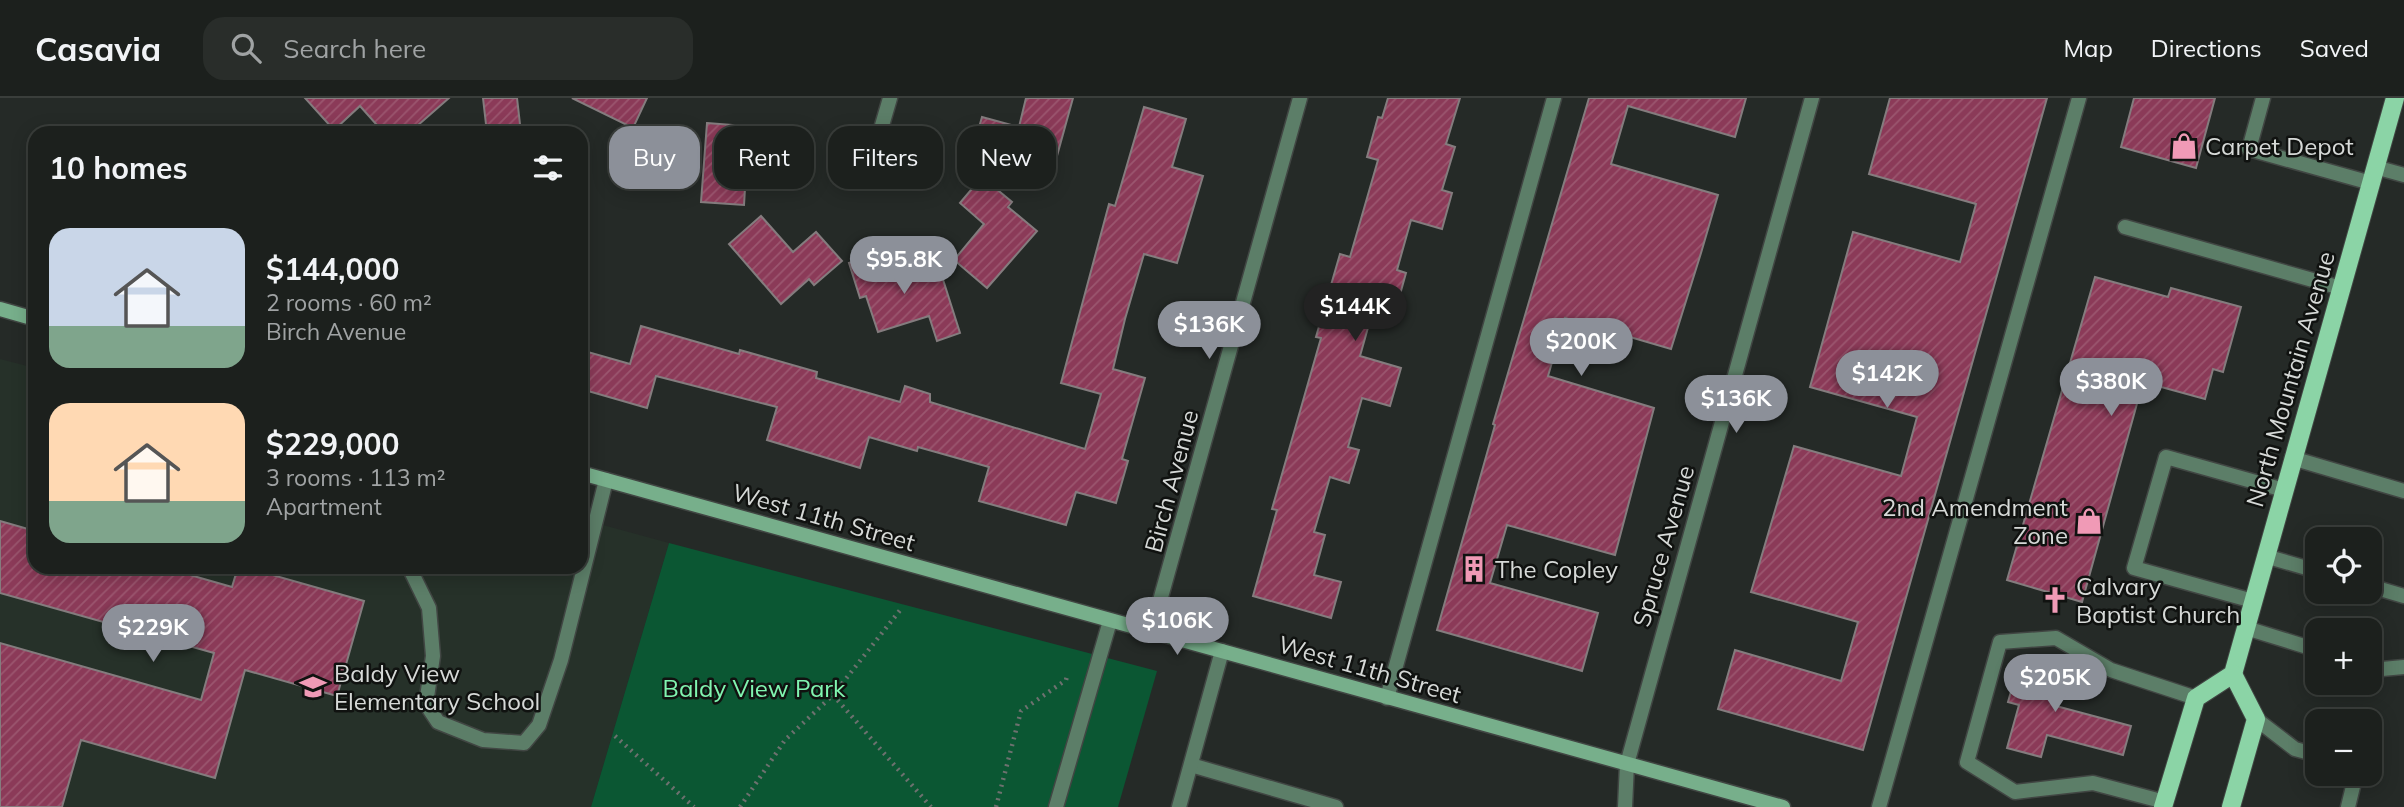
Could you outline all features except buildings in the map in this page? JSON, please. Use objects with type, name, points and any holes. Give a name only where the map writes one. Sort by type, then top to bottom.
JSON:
[{"type":"main road","name":"North Mountain Avenue","points":[[2233,674],[2395,98]]},
{"type":"main road","points":[[2164,804],[2196,698],[2233,674],[2256,719],[2231,807]]},
{"type":"street","points":[[882,126],[890,98]]},
{"type":"street","name":"Birch Avenue","points":[[1151,633],[1300,98]]},
{"type":"street","points":[[1387,698],[1554,98]]},
{"type":"street","name":"Spruce Avenue","points":[[1625,807],[1627,764],[1812,98]]},
{"type":"street","points":[[1879,807],[2079,98]]},
{"type":"street","points":[[2263,98],[2249,149],[2373,175],[2404,175]]},
{"type":"street","points":[[2125,227],[2341,288]]},
{"type":"street","points":[[0,309],[28,317]]},
{"type":"street","points":[[2253,601],[2134,568],[2166,457],[2284,490]]},
{"type":"street","points":[[2292,458],[2404,491]]},
{"type":"street","name":"West 11th Street","points":[[588,474],[1783,807]]},
{"type":"street","points":[[588,552],[606,480]]},
{"type":"street","points":[[2265,556],[2305,568]]},
{"type":"street","points":[[412,574],[429,608],[433,656],[426,704],[438,722],[460,731],[483,740],[524,743],[539,725],[561,660],[582,574]]},
{"type":"street","points":[[2382,590],[2404,596]]},
{"type":"street","points":[[1056,807],[1110,621]]},
{"type":"street","points":[[2246,628],[2305,646]]},
{"type":"street","points":[[2164,804],[2093,783],[2015,792],[1967,762],[2000,642],[2056,638],[2110,670],[2196,698]]},
{"type":"street","points":[[1179,807],[1222,651]]},
{"type":"street","points":[[2382,669],[2404,667]]},
{"type":"street","points":[[2256,719],[2295,749],[2305,752]]},
{"type":"street","points":[[1191,765],[1336,807]]},
{"type":"street","points":[[2348,807],[2353,786]]},
{"type":"street","points":[[2011,807],[2015,792]]},
{"type":"path","points":[[740,807],[785,740],[833,695],[901,609]]},
{"type":"path","points":[[996,807],[1021,711],[1066,680],[1069,669]]},
{"type":"path","points":[[833,695],[931,807]]},
{"type":"path","points":[[615,736],[694,807]]},
{"type":"shaded area","name":"Baldy View Elementary School","points":[[0,359],[28,366],[28,574],[588,574],[588,521],[669,543],[591,807],[0,807]]},
{"type":"green space","name":"Baldy View Park","points":[[669,543],[1157,671],[1118,807],[591,807]]},
{"type":"place","name":"Carpet Depot","points":[[2184,146]]},
{"type":"place","name":"2nd Amendment Zone","points":[[2089,521]]},
{"type":"place","name":"The Copley","points":[[1474,569]]},
{"type":"place","name":"Calvary Baptist Church","points":[[2055,600]]},
{"type":"place","name":"Baldy View Elementary School","points":[[313,687]]}]
